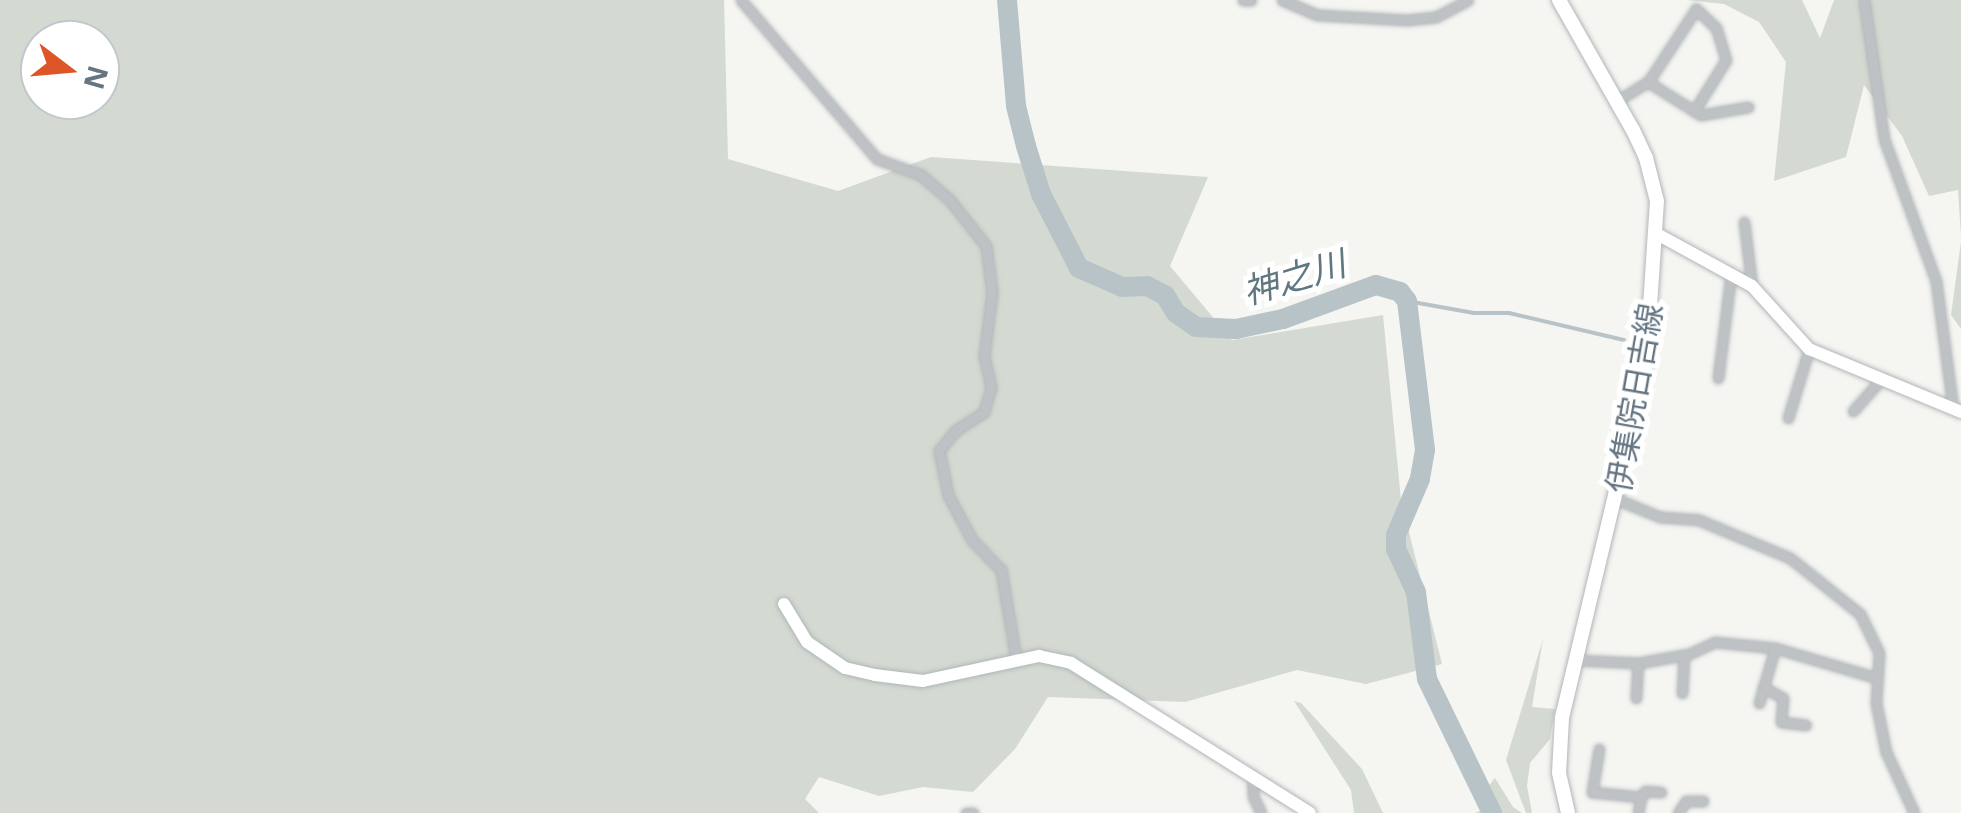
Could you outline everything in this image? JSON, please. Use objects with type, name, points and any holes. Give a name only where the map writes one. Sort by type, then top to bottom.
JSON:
[{"type":"main road","name":"伊集院日吉線","points":[[1559,0],[1617,102],[1654,183],[1656,234],[1646,365],[1558,740],[1559,772],[1568,813]]},
{"type":"street","points":[[742,0],[877,159],[921,175],[949,199],[986,246],[992,292],[984,356],[991,387],[984,412],[955,431],[940,451],[948,495],[972,540],[1002,570],[1016,659]]},
{"type":"street","points":[[1243,0],[1251,0]]},
{"type":"street","points":[[1282,0],[1318,15],[1407,20],[1436,17],[1468,0]]},
{"type":"street","points":[[1617,102],[1648,82],[1704,0]]},
{"type":"street","points":[[1864,0],[1884,139],[1936,281],[1957,411]]},
{"type":"street","points":[[1694,111],[1726,60],[1716,28],[1696,9]]},
{"type":"street","points":[[1648,82],[1701,115],[1748,106]]},
{"type":"street","points":[[1744,222],[1752,286]]},
{"type":"street","points":[[1656,234],[1752,286],[1809,348],[1957,411]]},
{"type":"street","points":[[1718,378],[1731,273]]},
{"type":"street","points":[[1788,418],[1809,348]]},
{"type":"street","points":[[1853,411],[1882,378]]},
{"type":"street","points":[[1616,499],[1660,517],[1700,520],[1790,558],[1860,614],[1879,652],[1876,703],[1886,752],[1914,813]]},
{"type":"street","points":[[784,604],[807,642],[845,668],[875,676],[922,681],[1039,656],[1071,662],[1310,813]]},
{"type":"street","points":[[1575,660],[1638,663],[1684,654],[1715,642],[1774,648],[1877,678]]},
{"type":"street","points":[[1759,703],[1774,648]]},
{"type":"street","points":[[1682,693],[1684,654]]},
{"type":"street","points":[[1636,698],[1638,663]]},
{"type":"street","points":[[1763,687],[1782,698],[1781,722],[1806,725]]},
{"type":"street","points":[[1599,750],[1592,792],[1641,797]]},
{"type":"street","points":[[1252,774],[1253,796],[1260,813]]},
{"type":"street","points":[[1638,813],[1645,791],[1660,792]]},
{"type":"street","points":[[1678,813],[1686,801],[1703,801]]},
{"type":"shaded area","points":[[0,0],[724,0],[728,159],[838,191],[931,157],[1208,177],[1170,266],[1232,340],[1383,315],[1401,500],[1442,664],[1366,684],[1297,670],[1185,702],[1048,697],[1015,749],[973,792],[923,787],[879,796],[819,777],[805,799],[819,813],[0,813]]},
{"type":"shaded area","points":[[1687,0],[1802,0],[1820,38],[1834,0],[1961,0],[1961,236],[1958,190],[1929,196],[1902,136],[1864,85],[1846,157],[1774,181],[1786,62],[1759,22],[1724,4]]},
{"type":"shaded area","points":[[1961,242],[1961,329],[1951,315]]},
{"type":"shaded area","points":[[1543,639],[1532,707],[1555,709],[1550,739],[1530,763],[1527,786],[1532,813],[1526,813],[1506,760]]},
{"type":"shaded area","points":[[1294,701],[1301,703],[1362,769],[1383,813],[1354,813],[1351,790]]},
{"type":"shaded area","points":[[1495,778],[1513,807],[1522,813],[1475,813],[1493,805],[1486,789]]},
{"type":"waterway","name":"神之川","points":[[1007,0],[1016,106],[1026,146],[1041,194],[1079,268],[1122,287],[1147,286],[1165,295],[1176,313],[1196,327],[1236,329],[1283,319],[1376,285],[1400,292],[1407,301],[1425,450],[1420,479],[1396,535],[1396,549],[1416,592],[1427,679],[1492,813]]},
{"type":"waterway","points":[[1407,301],[1474,313],[1509,313],[1624,340]]}]
